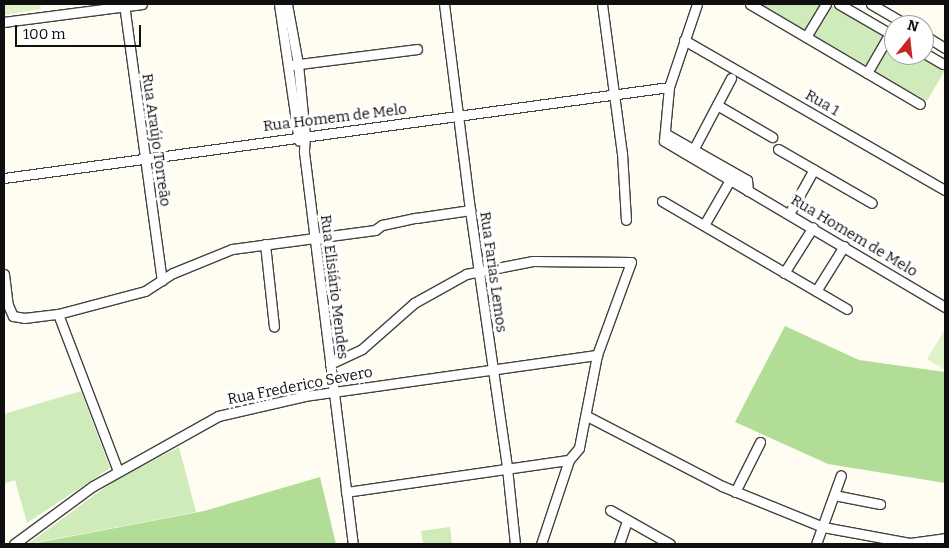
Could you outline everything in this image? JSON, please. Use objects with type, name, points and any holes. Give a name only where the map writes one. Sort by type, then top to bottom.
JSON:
[{"type":"street","points":[[4,22],[142,4]]},
{"type":"street","name":"Rua Elisiário Mendes","points":[[279,4],[293,65]]},
{"type":"street","name":"Rua Elisiário Mendes","points":[[287,4],[301,136],[353,544]]},
{"type":"street","name":"Rua Farias Lemos","points":[[444,4],[457,115],[507,468],[515,544]]},
{"type":"street","points":[[602,4],[622,153],[626,220]]},
{"type":"street","points":[[669,87],[697,4]]},
{"type":"street","points":[[750,4],[920,104]]},
{"type":"street","points":[[806,37],[826,4]]},
{"type":"street","points":[[840,4],[884,29]]},
{"type":"street","points":[[871,4],[890,15]]},
{"type":"street","name":"Rua Araújo Torreão","points":[[124,5],[162,280]]},
{"type":"street","name":"Rua 1","points":[[684,40],[945,190]]},
{"type":"street","points":[[934,41],[945,48]]},
{"type":"street","points":[[867,73],[884,46]]},
{"type":"street","points":[[293,65],[417,49]]},
{"type":"street","points":[[934,59],[943,64]]},
{"type":"street","points":[[692,153],[731,78]]},
{"type":"street","name":"Rua Homem de Melo","points":[[4,178],[669,87],[665,137],[692,153],[747,180],[748,191]]},
{"type":"street","points":[[717,105],[772,137]]},
{"type":"street","points":[[778,148],[872,203]]},
{"type":"street","name":"Rua Homem de Melo","points":[[692,153],[748,191],[945,306]]},
{"type":"street","points":[[789,214],[814,169]]},
{"type":"street","points":[[704,225],[730,180]]},
{"type":"street","points":[[662,201],[847,309]]},
{"type":"street","points":[[4,274],[10,313],[18,318],[58,314],[145,291],[162,280],[232,249],[375,230],[382,225],[470,210]]},
{"type":"street","points":[[784,273],[812,227]]},
{"type":"street","points":[[265,244],[274,327]]},
{"type":"street","points":[[816,291],[844,246]]},
{"type":"street","points":[[330,364],[362,349],[414,303],[466,274],[533,261],[631,262],[597,355],[587,416],[579,448],[569,460],[541,544]]},
{"type":"street","points":[[58,314],[118,471]]},
{"type":"street","name":"Rua Frederico Severo","points":[[14,544],[67,503],[118,471],[218,416],[273,403],[334,392],[493,368],[597,355]]},
{"type":"street","points":[[587,416],[735,492],[823,528],[910,543],[945,538]]},
{"type":"street","points":[[735,492],[760,442]]},
{"type":"street","points":[[346,492],[569,460]]},
{"type":"street","points":[[816,544],[841,475]]},
{"type":"street","points":[[834,495],[880,504]]},
{"type":"street","points":[[610,510],[670,544]]},
{"type":"street","points":[[619,544],[627,521]]},
{"type":"green space","points":[[4,4],[40,4],[41,9],[4,15]]},
{"type":"green space","points":[[760,4],[821,4],[805,30]]},
{"type":"green space","points":[[830,4],[884,35],[866,65],[812,34]]},
{"type":"green space","points":[[884,50],[884,65],[934,64],[945,70],[927,101],[873,70]]},
{"type":"green space","points":[[785,326],[859,360],[945,372],[945,483],[828,464],[735,422]]},
{"type":"green space","points":[[945,329],[945,370],[927,359]]},
{"type":"green space","points":[[81,391],[110,468],[27,523],[15,480],[4,484],[4,414]]},
{"type":"green space","points":[[179,447],[196,512],[28,544],[115,480]]},
{"type":"green space","points":[[320,477],[336,544],[31,544],[204,511]]},
{"type":"green space","points":[[450,527],[452,544],[423,544],[421,531]]}]
